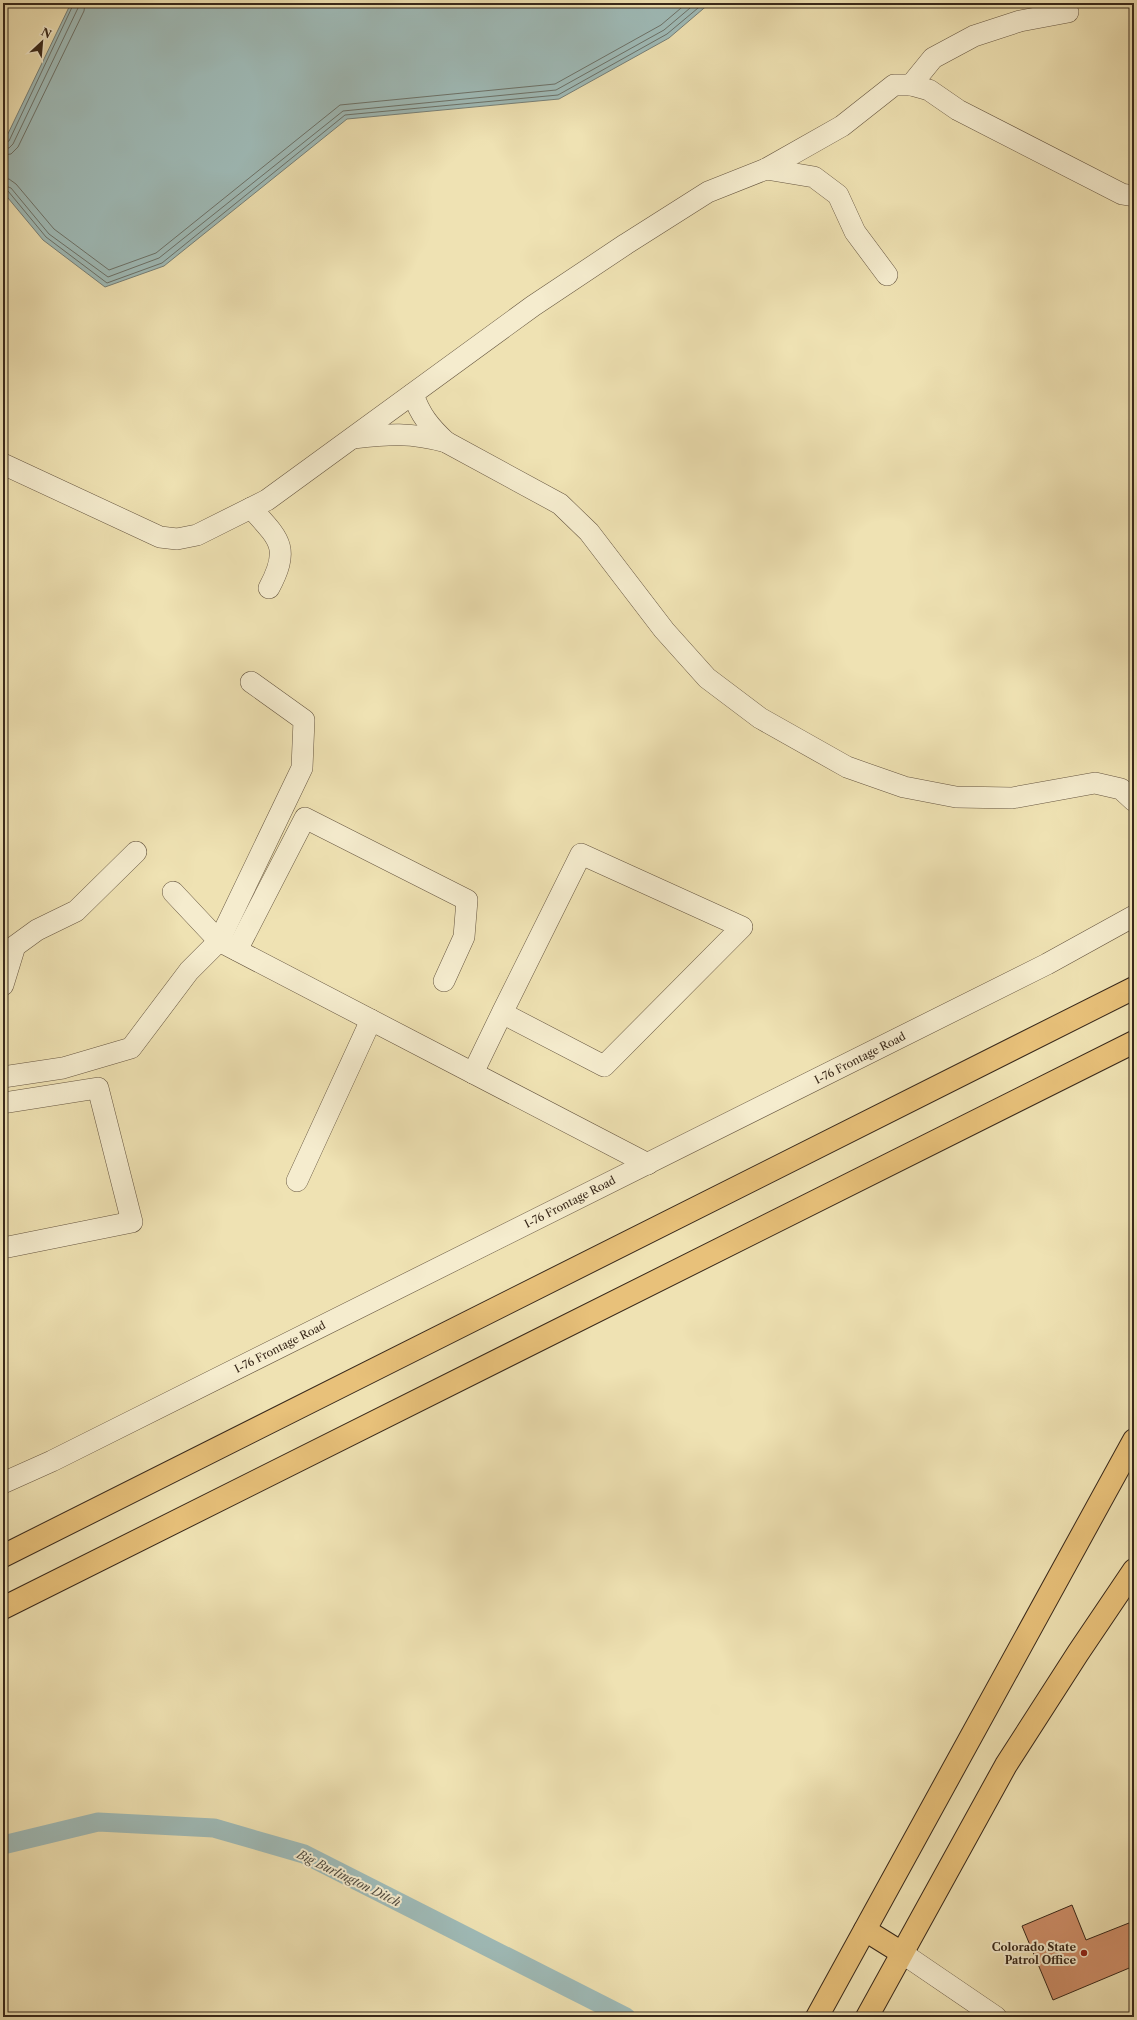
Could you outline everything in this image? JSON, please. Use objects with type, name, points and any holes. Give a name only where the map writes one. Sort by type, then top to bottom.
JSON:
[{"type":"highway","points":[[3,1556],[1134,988]]},
{"type":"highway","points":[[3,1608],[1134,1042]]},
{"type":"highway","points":[[817,2017],[1134,1440]]},
{"type":"highway","points":[[867,2017],[1006,1766],[1134,1570]]},
{"type":"highway","points":[[865,1930],[902,1953]]},
{"type":"street","points":[[911,85],[933,58],[974,36],[1020,21],[1068,12]]},
{"type":"street","points":[[3,464],[160,537],[177,539],[197,535],[267,500],[532,306],[626,244],[708,192],[766,169],[842,126],[894,86],[911,85],[929,90],[958,110],[1122,194],[1134,196]]},
{"type":"street","points":[[766,169],[814,177],[838,196],[855,232],[887,275]]},
{"type":"street","points":[[413,394],[417,407],[426,422],[446,442]]},
{"type":"street","points":[[352,438],[392,433],[431,438],[446,442],[560,504],[588,532],[664,630],[708,678],[760,718],[847,767],[904,787],[956,797],[1012,798],[1095,783],[1121,789],[1134,801]]},
{"type":"street","points":[[251,508],[277,536],[282,558],[269,588]]},
{"type":"street","points":[[3,1077],[63,1068],[131,1048],[189,971],[219,941],[302,768],[304,720],[251,682]]},
{"type":"street","points":[[237,950],[305,818],[467,900],[464,937],[444,981]]},
{"type":"street","points":[[3,985],[15,946],[38,930],[76,911],[136,852]]},
{"type":"street","points":[[473,1073],[502,1014],[581,854],[742,927],[604,1066],[502,1014]]},
{"type":"street","points":[[173,892],[219,941],[648,1164]]},
{"type":"street","name":"I-76 Frontage Road","points":[[3,1483],[52,1461],[1047,964],[1134,916]]},
{"type":"street","points":[[297,1181],[371,1020]]},
{"type":"street","points":[[3,1248],[132,1222],[91,1060]]},
{"type":"street","points":[[3,1103],[98,1088]]},
{"type":"street","points":[[902,1953],[996,2017]]},
{"type":"water","points":[[71,3],[710,3],[669,38],[559,99],[347,119],[164,266],[105,287],[43,240],[3,192],[3,144]]},
{"type":"building","name":"Colorado State Patrol Office","points":[[1072,1905],[1086,1940],[1134,1921],[1134,1966],[1053,2000],[1022,1926]]},
{"type":"waterway","name":"Big Burlington Ditch","points":[[3,1845],[98,1822],[214,1828],[304,1854],[626,2017]]},
{"type":"place","name":"Colorado State Patrol Office","points":[[1084,1953]]}]
